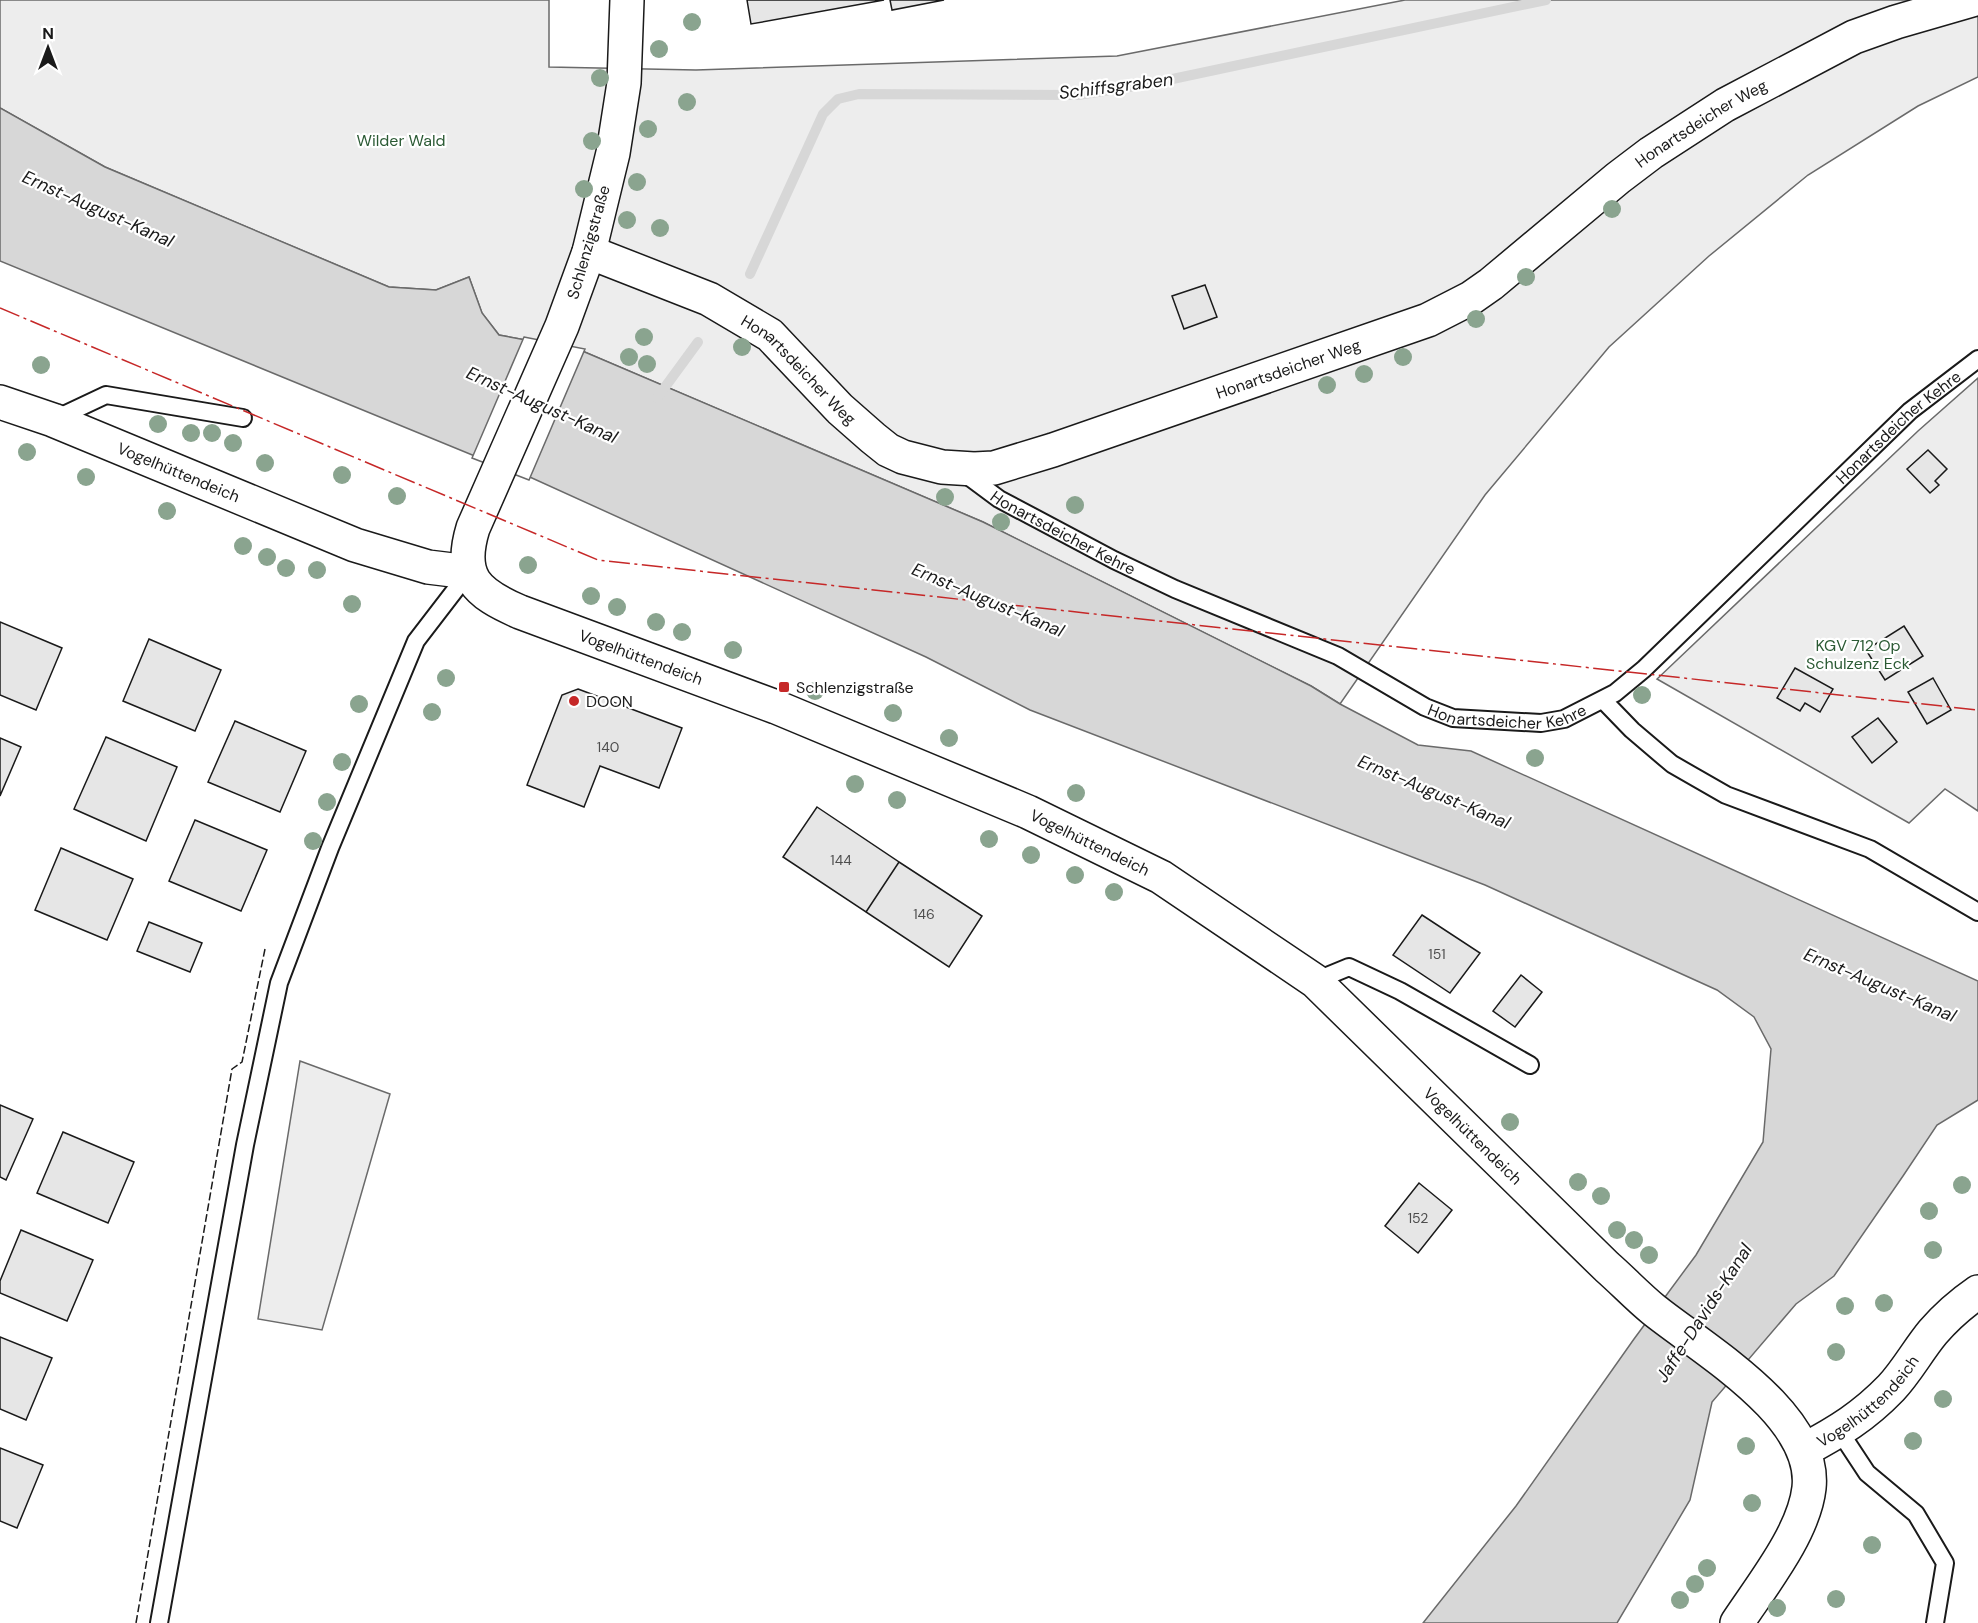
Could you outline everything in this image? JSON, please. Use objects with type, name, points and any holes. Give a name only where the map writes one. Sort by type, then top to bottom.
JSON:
[{"type":"street","name":"Schlenzigstraße","points":[[469,572],[468,546],[473,528],[562,326],[589,252],[613,153],[624,83],[627,0]]},
{"type":"street","name":"Honartsdeicher Weg","points":[[589,252],[709,299],[770,335],[840,409],[888,450],[923,463],[958,469],[994,468],[1428,320],[1471,298],[1491,284],[1618,178],[1651,153],[1725,105],[1854,38],[1896,22],[1972,0]]},
{"type":"street","name":"Vogelhüttendeich","points":[[0,402],[53,420],[355,545],[428,567],[469,572],[483,592],[509,607],[776,707],[1028,812],[1161,877],[1315,981],[1652,1309],[1737,1374],[1771,1404],[1796,1434],[1804,1450],[1840,1432],[1857,1420],[1892,1387],[1934,1331],[1978,1292]]},
{"type":"street","points":[[1737,1623],[1786,1550],[1805,1508],[1810,1471],[1804,1450]]},
{"type":"lane","name":"Honartsdeicher Kehre","points":[[958,469],[999,499],[1114,560],[1176,589],[1338,656],[1425,707],[1453,718],[1541,723],[1564,719],[1603,700],[1644,669],[1910,411],[1978,359]]},
{"type":"lane","points":[[53,420],[106,395],[243,418]]},
{"type":"lane","points":[[159,1623],[245,1145],[279,983],[330,848],[416,641],[469,572]]},
{"type":"lane","points":[[1603,700],[1672,764],[1726,795],[1870,849],[1978,912]]},
{"type":"lane","points":[[1315,981],[1349,967],[1400,991],[1530,1065]]},
{"type":"lane","points":[[1840,1432],[1867,1473],[1916,1514],[1945,1563],[1935,1623]]},
{"type":"shaded area","points":[[0,0],[549,0],[549,67],[696,70],[1117,56],[1405,0],[1978,0],[1978,77],[1918,106],[1808,175],[1709,256],[1609,347],[1485,495],[1340,704],[1311,686],[983,522],[580,350],[499,335],[482,313],[469,277],[436,290],[389,287],[105,167],[0,108]]},
{"type":"shaded area","name":"KGV 712 Op Schulzenz Eck","points":[[1978,378],[1978,811],[1945,789],[1909,823],[1657,679],[1918,431]]},
{"type":"shaded area","points":[[300,1061],[390,1094],[322,1330],[258,1319]]},
{"type":"water","points":[[0,108],[105,167],[389,287],[436,290],[469,277],[482,313],[499,335],[580,350],[983,522],[1311,686],[1418,745],[1471,751],[1978,981],[1978,1100],[1937,1125],[1834,1276],[1796,1304],[1712,1402],[1690,1500],[1617,1623],[1423,1623],[1516,1506],[1696,1255],[1763,1142],[1771,1049],[1754,1017],[1717,990],[1485,885],[1030,710],[926,657],[532,478],[0,261]]},
{"type":"pier","points":[[524,337],[585,349],[529,480],[472,458]]},
{"type":"building","points":[[747,0],[884,0],[751,24]]},
{"type":"building","points":[[890,0],[944,0],[892,10]]},
{"type":"building","points":[[1205,285],[1217,317],[1184,329],[1172,296]]},
{"type":"building","points":[[1928,450],[1947,469],[1935,481],[1939,485],[1930,493],[1907,469]]},
{"type":"building","points":[[0,622],[62,648],[36,710],[0,695]]},
{"type":"building","points":[[1904,626],[1923,656],[1885,680],[1866,650]]},
{"type":"building","points":[[149,639],[221,670],[195,731],[123,701]]},
{"type":"building","points":[[1795,668],[1833,689],[1820,712],[1805,703],[1800,711],[1777,698]]},
{"type":"building","points":[[1933,678],[1951,710],[1927,724],[1908,692]]},
{"type":"building","points":[[578,689],[682,728],[659,788],[600,766],[584,807],[527,785],[562,695]]},
{"type":"building","points":[[1878,718],[1897,742],[1872,763],[1852,737]]},
{"type":"building","points":[[235,721],[306,751],[280,812],[208,782]]},
{"type":"building","points":[[106,737],[177,767],[146,841],[74,809]]},
{"type":"building","points":[[0,738],[21,747],[0,796]]},
{"type":"building","points":[[817,807],[899,862],[866,912],[783,857]]},
{"type":"building","points":[[195,820],[267,850],[241,911],[169,881]]},
{"type":"building","points":[[61,848],[133,879],[107,940],[35,910]]},
{"type":"building","points":[[899,862],[982,916],[949,967],[866,912]]},
{"type":"building","points":[[1422,915],[1480,953],[1450,993],[1393,955]]},
{"type":"building","points":[[149,922],[202,943],[190,972],[137,951]]},
{"type":"building","points":[[1521,975],[1542,992],[1515,1027],[1493,1011]]},
{"type":"building","points":[[0,1105],[33,1119],[6,1180],[0,1177]]},
{"type":"building","points":[[63,1132],[134,1162],[108,1223],[37,1193]]},
{"type":"building","points":[[1419,1183],[1452,1210],[1418,1253],[1385,1226]]},
{"type":"building","points":[[21,1230],[93,1260],[67,1321],[0,1293],[0,1281]]},
{"type":"building","points":[[0,1337],[52,1358],[26,1420],[0,1409]]},
{"type":"building","points":[[0,1448],[43,1465],[17,1528],[0,1521]]},
{"type":"waterway","name":"Schiffsgraben","points":[[750,274],[823,114],[838,99],[859,94],[1078,95],[1149,84],[1546,0]]},
{"type":"waterway","name":"Schiffsgraben","points":[[657,398],[698,342]]},
{"type":"fence","points":[[136,1623],[232,1069],[242,1062],[265,949]]},
{"type":"power","points":[[0,308],[598,560],[1978,710]]},
{"type":"place","name":"Schlenzigstraße","points":[[784,687]]},
{"type":"place","name":"DOON","points":[[574,701]]},
{"type":"park label","name":"Wilder Wald","points":[[401,140]]},
{"type":"water label","name":"Ernst-August-Kanal","points":[[98,209]]},
{"type":"water label","name":"Ernst-August-Kanal","points":[[542,405]]},
{"type":"water label","name":"Ernst-August-Kanal","points":[[988,600]]},
{"type":"water label","name":"Ernst-August-Kanal","points":[[1434,792]]},
{"type":"water label","name":"Ernst-August-Kanal","points":[[1880,985]]},
{"type":"water label","name":"Jaffe-Davids-Kanal","points":[[1704,1313]]}]
